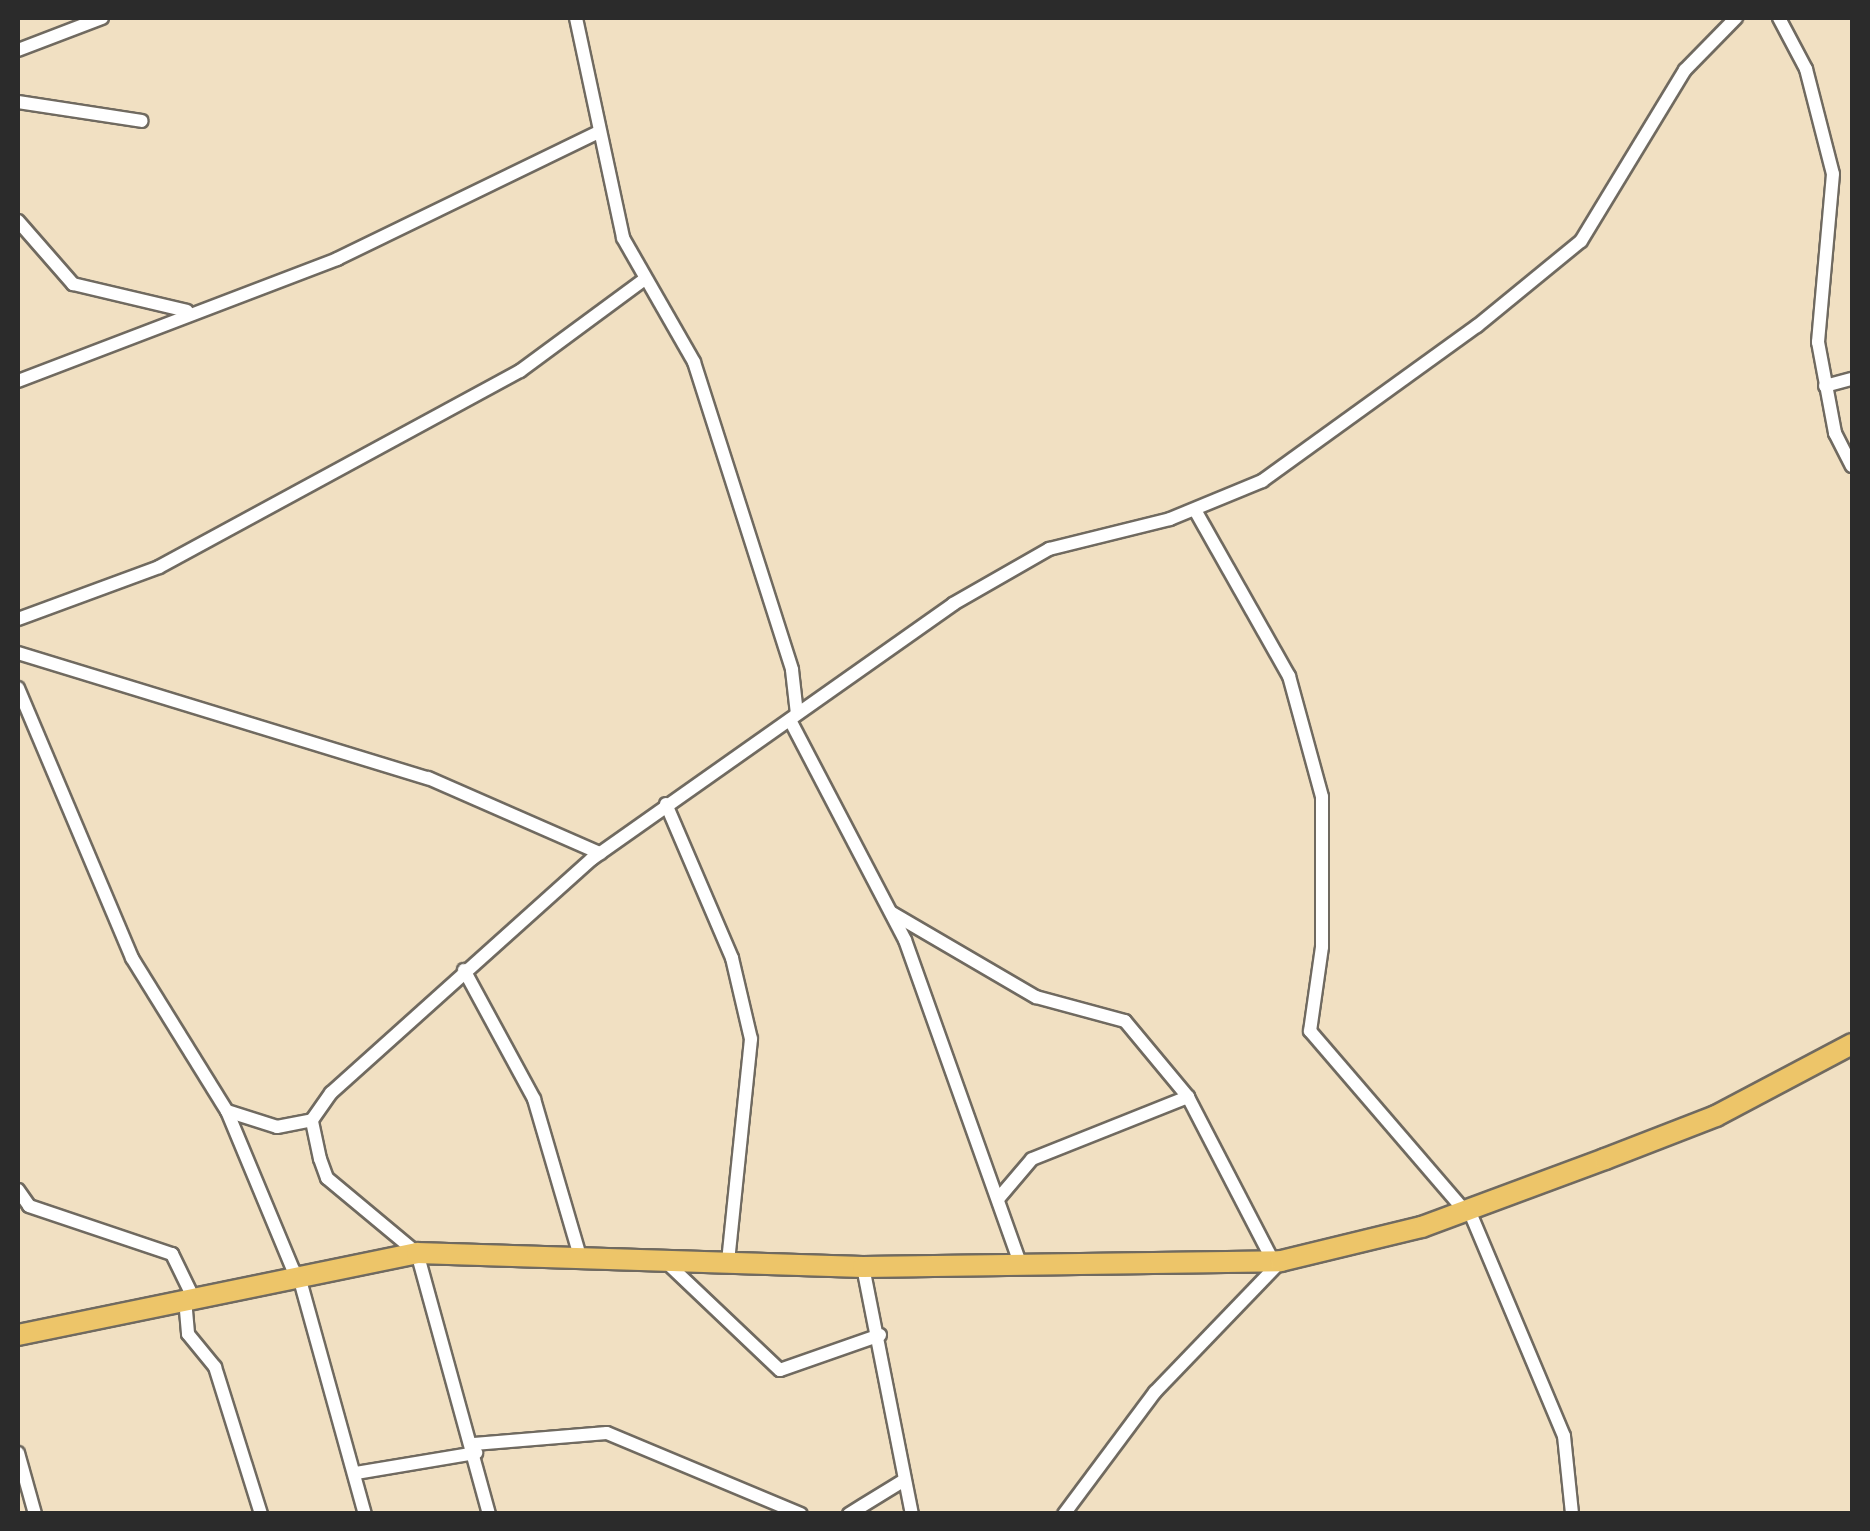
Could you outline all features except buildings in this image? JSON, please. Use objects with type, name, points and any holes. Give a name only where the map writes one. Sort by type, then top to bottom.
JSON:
[{"type":"main road","points":[[18,1335],[296,1271],[417,1253],[863,1267],[1277,1261],[1467,1211],[1716,1116],[1852,1044]]},
{"type":"street","points":[[18,50],[102,18]]},
{"type":"street","points":[[576,18],[596,133],[623,238],[694,362],[792,670],[793,717],[892,913],[1021,1266]]},
{"type":"street","points":[[227,1111],[276,1127],[312,1120],[464,970],[600,853],[1006,569],[1195,510],[1262,480],[1559,262],[1685,70],[1736,18]]},
{"type":"street","points":[[1779,18],[1806,69],[1833,174],[1818,329],[1824,386],[1852,466]]},
{"type":"street","points":[[18,102],[142,120]]},
{"type":"street","points":[[18,381],[187,311],[337,259],[596,133]]},
{"type":"street","points":[[18,222],[72,284],[187,311]]},
{"type":"street","points":[[18,619],[159,568],[520,371],[646,279]]},
{"type":"street","points":[[1824,386],[1852,379]]},
{"type":"street","points":[[1195,510],[1284,665],[1322,797],[1322,947],[1310,1031],[1467,1211],[1564,1436],[1572,1514]]},
{"type":"street","points":[[18,653],[428,778],[600,853]]},
{"type":"street","points":[[18,688],[132,958],[227,1111],[296,1271],[365,1514]]},
{"type":"street","points":[[666,804],[732,958],[750,1029],[728,1262]]},
{"type":"street","points":[[892,913],[1036,997],[1125,1022],[1188,1097],[1277,1261],[1155,1392],[1064,1514]]},
{"type":"street","points":[[464,970],[534,1099],[580,1256]]},
{"type":"street","points":[[998,1199],[1032,1159],[1188,1097]]},
{"type":"street","points":[[312,1120],[328,1178],[417,1253],[475,1448],[489,1514]]},
{"type":"street","points":[[18,1190],[28,1206],[172,1254],[189,1298],[188,1334],[215,1367],[261,1514]]},
{"type":"street","points":[[664,1260],[780,1370],[880,1335]]},
{"type":"street","points":[[863,1267],[880,1335],[902,1482],[912,1514]]},
{"type":"street","points":[[356,1473],[475,1448],[608,1433],[800,1514]]},
{"type":"street","points":[[18,1453],[35,1514]]},
{"type":"street","points":[[854,1513],[902,1482]]}]
